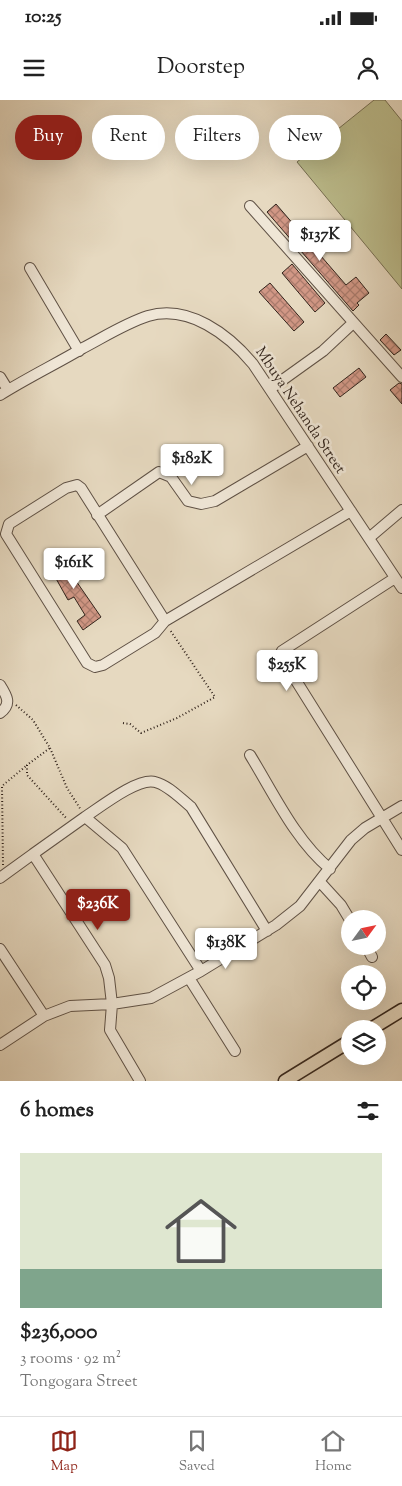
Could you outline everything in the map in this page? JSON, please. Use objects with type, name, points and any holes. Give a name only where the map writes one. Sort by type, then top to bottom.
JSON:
[{"type":"main road","points":[[386,1020],[402,1010]]},
{"type":"main road","points":[[285,1081],[341,1047]]},
{"type":"street","points":[[250,206],[402,376]]},
{"type":"street","points":[[30,268],[79,351]]},
{"type":"street","name":"Mbuya Nehanda Street","points":[[4,392],[149,316],[172,315],[197,320],[219,330],[237,345],[270,389],[402,588]]},
{"type":"street","points":[[270,389],[323,351],[353,323]]},
{"type":"street","points":[[0,377],[4,392]]},
{"type":"street","points":[[97,515],[159,472],[171,477],[188,501],[202,504],[215,500],[308,446]]},
{"type":"street","points":[[165,621],[81,488],[77,485],[66,488],[8,524],[6,534],[87,663],[95,667],[103,665],[155,633],[165,621],[351,511]]},
{"type":"street","points":[[369,538],[402,510]]},
{"type":"street","points":[[396,578],[282,651],[280,655],[402,850]]},
{"type":"street","points":[[0,685],[8,699],[8,705],[0,713]]},
{"type":"street","points":[[250,755],[300,836],[315,856],[330,869]]},
{"type":"street","points":[[2,876],[85,817],[139,784],[154,782],[175,794],[191,807],[267,931]]},
{"type":"street","points":[[0,1045],[44,1016],[70,1006],[112,1004],[151,998],[189,978],[267,931],[300,906],[352,840],[365,828],[402,806]]},
{"type":"street","points":[[85,817],[122,848],[200,971]]},
{"type":"street","points":[[32,854],[105,965],[109,978],[112,1004],[110,1030],[140,1081]]},
{"type":"street","points":[[320,882],[344,910]]},
{"type":"street","points":[[0,949],[44,1016]]},
{"type":"street","points":[[189,978],[235,1051]]},
{"type":"path","points":[[123,723],[130,724],[141,733],[177,718],[215,697],[165,621]]},
{"type":"path","points":[[8,699],[33,720],[50,748],[67,788],[85,817]]},
{"type":"path","points":[[2,876],[2,786],[50,748]]},
{"type":"path","points":[[27,765],[27,775],[73,825]]},
{"type":"green space","points":[[374,100],[385,100],[402,121],[402,289],[297,162],[299,160],[341,160],[341,127]]},
{"type":"building","points":[[276,204],[346,285],[356,277],[369,293],[357,303],[359,305],[353,311],[267,212]]},
{"type":"building","points":[[292,264],[325,303],[315,312],[282,273]]},
{"type":"building","points":[[270,283],[304,322],[294,331],[259,292]]},
{"type":"building","points":[[386,334],[401,350],[394,355],[380,340]]},
{"type":"building","points":[[359,368],[366,377],[340,397],[333,388]]},
{"type":"building","points":[[399,383],[402,384],[402,404],[390,390]]},
{"type":"building","points":[[58,553],[67,567],[72,564],[79,574],[74,578],[101,617],[83,630],[77,621],[85,615],[74,597],[68,600],[54,575],[58,573],[48,560]]}]
